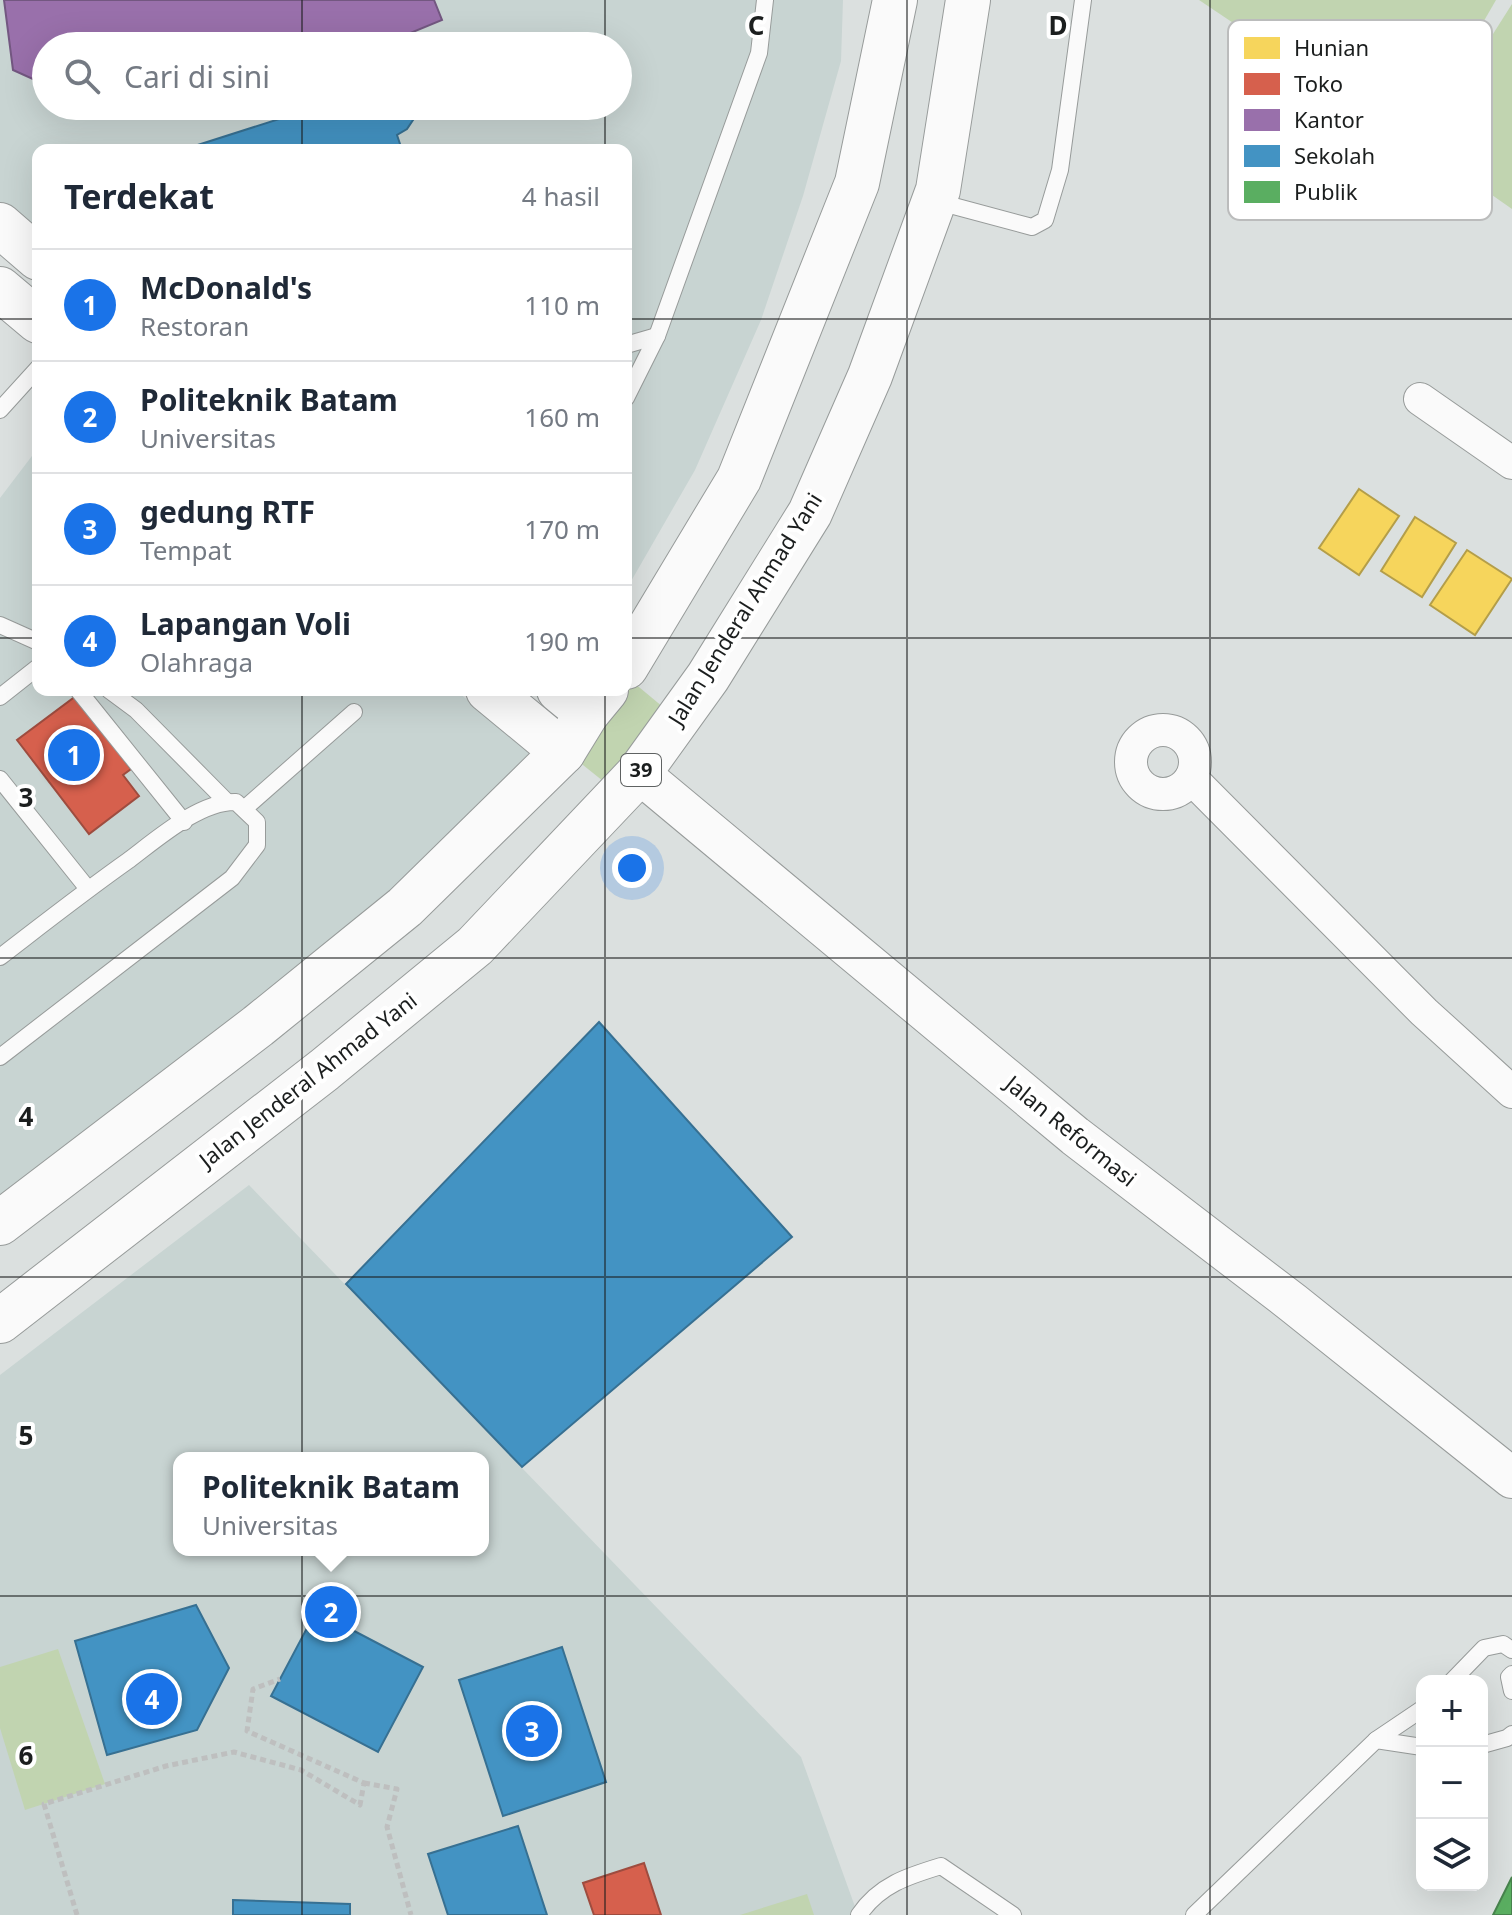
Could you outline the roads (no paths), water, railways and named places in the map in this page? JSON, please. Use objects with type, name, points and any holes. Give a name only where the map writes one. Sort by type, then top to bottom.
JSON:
[{"type":"main road","points":[[632,657],[739,479],[751,450],[857,183],[895,0]]},
{"type":"main road","name":"Jalan Jenderal Ahmad Yani","points":[[0,1321],[324,1070],[475,946],[639,773],[708,677],[810,513],[870,376],[938,190],[968,0]]},
{"type":"main road","points":[[0,225],[32,253]]},
{"type":"main road","points":[[0,289],[32,316]]},
{"type":"main road","points":[[495,696],[563,752]]},
{"type":"main road","points":[[0,1223],[258,1026],[405,907],[563,752],[584,698]]},
{"type":"street","points":[[1420,399],[1512,463]]},
{"type":"street","name":"Jalan Reformasi","points":[[639,773],[1075,1136],[1281,1294],[1512,1478]]},
{"type":"street","points":[[1191,778],[1424,1012],[1512,1092]]},
{"type":"lane","points":[[632,386],[657,336],[759,53],[765,0]]},
{"type":"lane","points":[[934,201],[1032,227],[1045,220],[1060,170],[1083,0]]},
{"type":"lane","points":[[632,343],[657,336]]},
{"type":"lane","points":[[0,410],[32,375]]},
{"type":"lane","points":[[0,625],[32,639]]},
{"type":"lane","points":[[0,697],[32,672]]},
{"type":"lane","points":[[83,696],[184,822]]},
{"type":"lane","points":[[117,696],[136,710],[227,802]]},
{"type":"lane","points":[[244,809],[354,712]]},
{"type":"lane","points":[[0,779],[88,889]]},
{"type":"lane","points":[[0,957],[88,889],[201,811],[236,802],[257,822],[257,845],[232,878],[0,1057]]},
{"type":"lane","points":[[1458,1675],[1484,1648],[1503,1644],[1512,1650]]},
{"type":"lane","points":[[1512,1674],[1509,1677],[1512,1691]]},
{"type":"lane","points":[[1194,1915],[1376,1740],[1416,1713]]},
{"type":"lane","points":[[1488,1743],[1512,1734]]},
{"type":"lane","points":[[1376,1740],[1416,1746]]},
{"type":"lane","points":[[859,1915],[878,1892],[912,1875],[941,1866],[1013,1915]]},
{"type":"place","name":"McDonald's","points":[[74,755]]},
{"type":"place","name":"Politeknik Batam","points":[[331,1612]]},
{"type":"place","name":"Lapangan Voli","points":[[152,1699]]},
{"type":"place","name":"gedung RTF","points":[[532,1731]]}]
